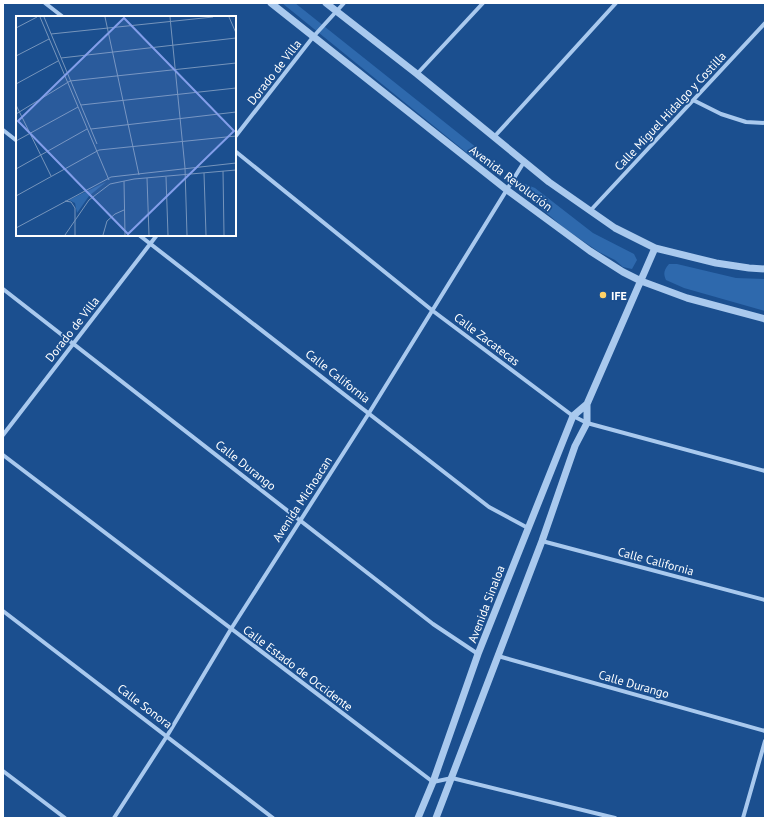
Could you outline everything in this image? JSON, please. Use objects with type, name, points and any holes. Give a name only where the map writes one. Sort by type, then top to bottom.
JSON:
[{"type":"street","points":[[45,3],[62,16]]},
{"type":"street","name":"Avenida Revolución","points":[[271,3],[507,190],[590,251],[623,272],[641,281],[687,298],[765,319]]},
{"type":"street","name":"Avenida Revolución","points":[[326,3],[417,74],[549,182],[615,228],[655,248],[716,263],[765,269]]},
{"type":"street","name":"Dorado de Villa","points":[[236,136],[313,37],[344,3]]},
{"type":"street","points":[[417,74],[483,3]]},
{"type":"street","points":[[494,137],[616,3]]},
{"type":"street","points":[[590,211],[765,24]]},
{"type":"street","name":"Calle Miguel Hidalgo y Costilla","points":[[590,211],[695,101],[765,24]]},
{"type":"street","points":[[695,101],[721,114],[746,122],[765,123]]},
{"type":"street","points":[[3,130],[16,140]]},
{"type":"street","name":"Calle Zacatecas","points":[[236,153],[433,310],[573,416],[587,423],[765,471]]},
{"type":"street","name":"Avenida Michoacan","points":[[114,818],[167,736],[231,629],[369,413],[524,162]]},
{"type":"street","name":"Calle California","points":[[140,236],[489,507],[528,528]]},
{"type":"street","name":"Dorado de Villa","points":[[3,435],[156,236]]},
{"type":"street","name":"Avenida Sinaloa","points":[[436,818],[542,541],[575,446],[587,423],[587,404],[655,248]]},
{"type":"street","name":"Calle Durango","points":[[3,289],[433,624],[478,654]]},
{"type":"street","name":"Avenida Sinaloa","points":[[418,818],[478,654],[573,416],[587,404]]},
{"type":"street","name":"Calle Estado de Occidente","points":[[3,455],[432,782]]},
{"type":"street","name":"Calle California","points":[[542,541],[765,600]]},
{"type":"street","name":"Calle Sonora","points":[[3,611],[273,818]]},
{"type":"street","name":"Calle Durango","points":[[498,656],[765,732]]},
{"type":"street","points":[[743,818],[765,741]]},
{"type":"street","points":[[3,771],[65,818]]},
{"type":"street","points":[[432,782],[452,778],[615,818]]},
{"type":"shaded area","points":[[282,3],[295,3],[477,148],[479,154],[476,157],[472,157]]},
{"type":"shaded area","points":[[525,184],[535,188],[593,233],[634,254],[637,260],[632,269],[623,267],[615,260],[599,252],[564,228],[522,192],[522,188]]},
{"type":"shaded area","points":[[669,264],[677,264],[736,278],[765,279],[765,311],[684,288],[666,280],[664,272]]},
{"type":"place","name":"IFE","points":[[603,295]]}]
